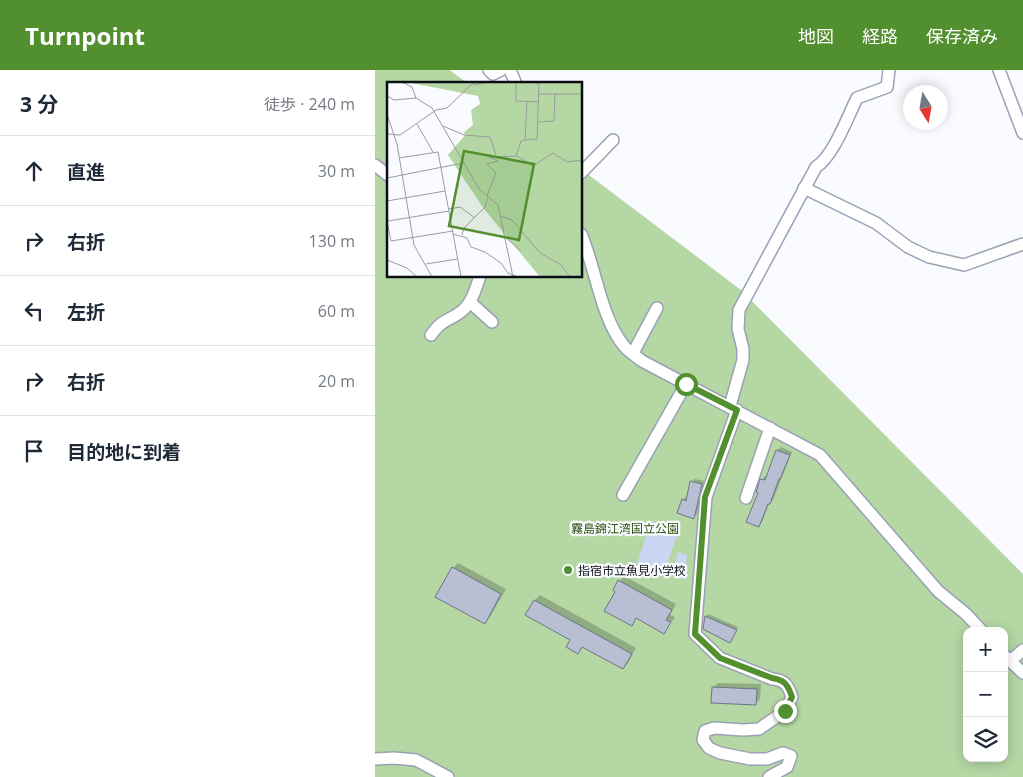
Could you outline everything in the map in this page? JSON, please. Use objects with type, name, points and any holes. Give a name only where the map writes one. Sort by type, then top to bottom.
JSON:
[{"type":"street","points":[[489,70],[493,74],[501,70]]},
{"type":"street","points":[[510,70],[515,82]]},
{"type":"street","points":[[769,777],[787,767],[791,756],[783,753],[767,759],[750,759],[720,753],[709,748],[703,740],[705,731],[714,728],[743,730],[759,728],[785,711],[792,697],[788,685],[781,679],[772,678],[720,658],[695,634],[705,497],[733,408],[743,360],[743,349],[738,329],[739,310],[816,167],[835,145],[857,98],[887,87],[889,70]]},
{"type":"street","points":[[999,70],[1023,133]]},
{"type":"street","points":[[583,171],[613,140]]},
{"type":"street","points":[[375,165],[387,174]]},
{"type":"street","points":[[804,188],[876,223],[908,247],[929,257],[964,265],[1023,244]]},
{"type":"street","points":[[584,247],[607,316],[613,330],[625,347],[642,361],[820,455],[938,591],[966,614],[978,627]]},
{"type":"street","points":[[431,335],[439,324],[462,311],[470,302],[479,278]]},
{"type":"street","points":[[470,302],[492,322]]},
{"type":"street","points":[[633,353],[657,308]]},
{"type":"street","points":[[623,495],[686,384]]},
{"type":"street","points":[[746,498],[770,428]]},
{"type":"street","points":[[1008,658],[1023,650]]},
{"type":"street","points":[[1008,659],[1023,673]]},
{"type":"street","points":[[375,759],[416,760],[449,777]]},
{"type":"green space","name":"霧島錦江湾国立公園","points":[[375,70],[450,70],[465,82],[387,82],[387,278],[583,278],[583,171],[741,290],[1023,574],[1023,777],[375,777]]},
{"type":"water","points":[[651,521],[679,530],[664,573],[637,564]]},
{"type":"water","points":[[678,552],[687,555],[685,580],[671,575]]},
{"type":"building","points":[[776,450],[790,455],[759,527],[746,522],[758,493],[756,492],[760,479],[765,480]]},
{"type":"building","points":[[690,481],[702,484],[694,519],[677,513],[682,499],[686,501]]},
{"type":"building","points":[[452,567],[501,594],[485,624],[435,597]]},
{"type":"building","points":[[618,580],[672,610],[666,620],[671,622],[664,634],[636,618],[632,626],[604,611],[615,592],[613,590]]},
{"type":"building","points":[[534,600],[632,654],[623,669],[582,647],[578,654],[566,647],[570,640],[525,615]]},
{"type":"building","points":[[705,616],[737,630],[730,643],[703,629]]},
{"type":"building","points":[[712,687],[757,689],[756,705],[711,703]]},
{"type":"place","name":"指宿市立魚見小学校","points":[[568,570]]},
{"type":"route","points":[[686,384],[737,410],[705,497],[695,634],[720,658],[772,678],[781,679],[788,685],[792,697],[785,711]]}]
